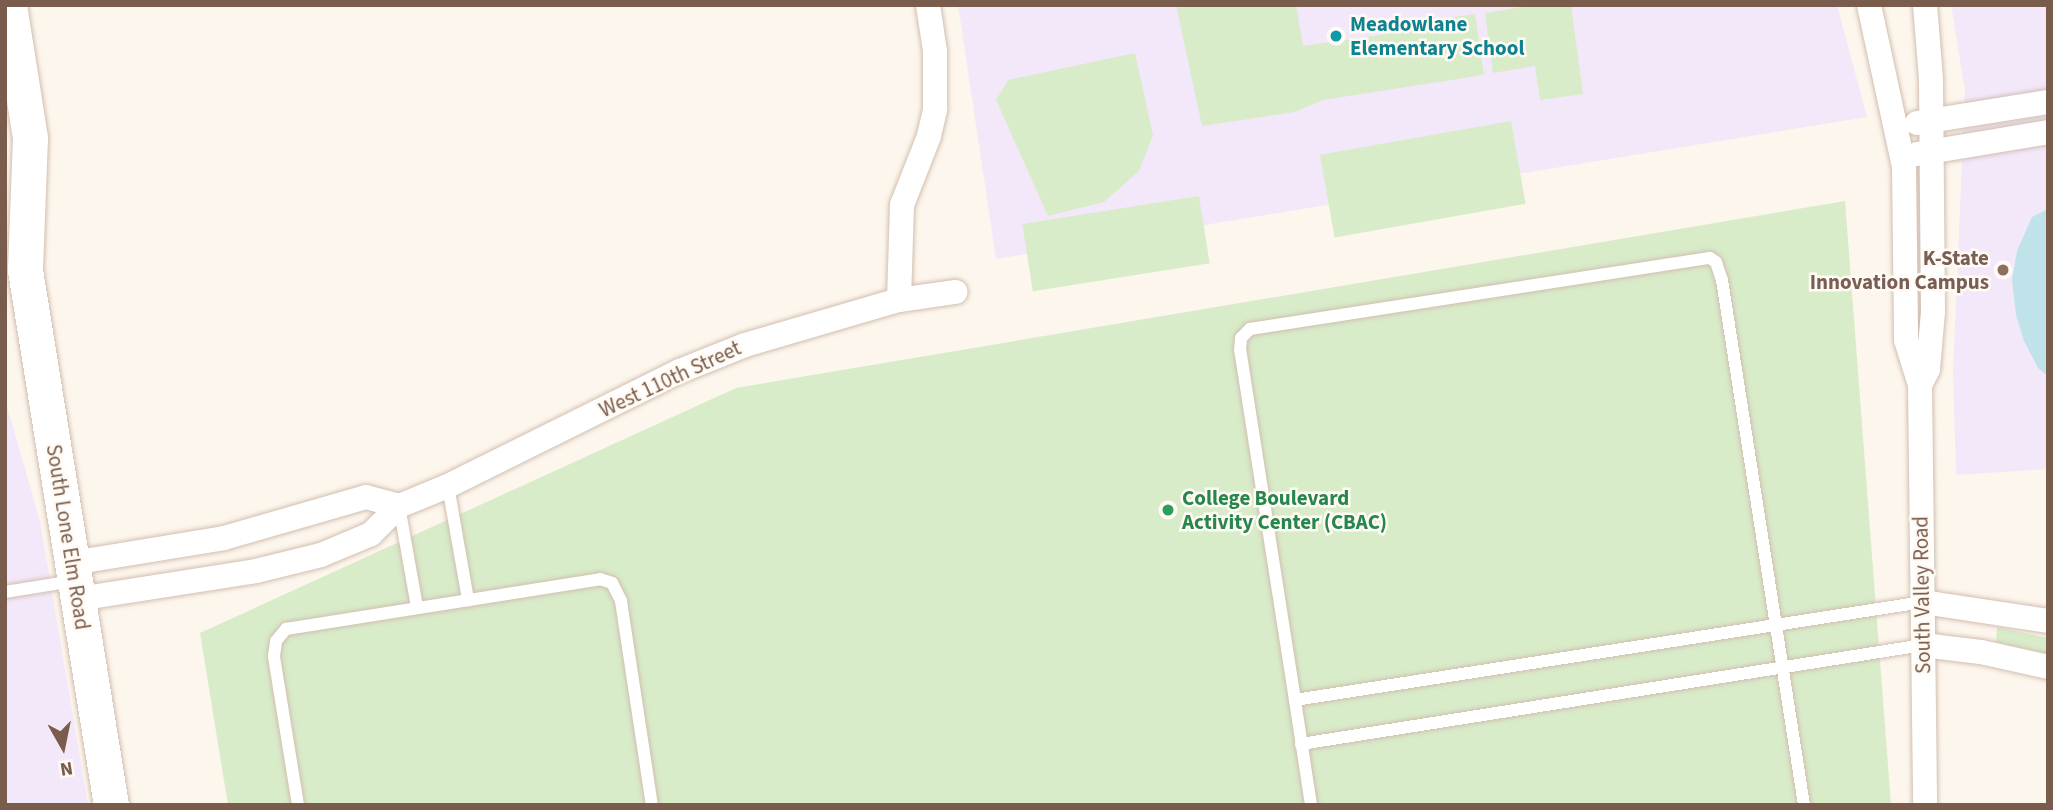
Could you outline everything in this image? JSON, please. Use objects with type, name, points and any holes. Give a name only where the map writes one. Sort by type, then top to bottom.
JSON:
[{"type":"street","name":"South Lone Elm Road","points":[[9,5],[30,138],[26,270],[111,805]]},
{"type":"street","points":[[899,300],[902,205],[929,136],[935,109],[935,51],[928,5]]},
{"type":"street","name":"South Valley Road","points":[[1869,5],[1902,156],[1906,340],[1920,385],[1925,805]]},
{"type":"street","name":"South Valley Road","points":[[1920,385],[1928,369],[1933,312],[1932,152],[1925,5]]},
{"type":"street","points":[[1896,125],[2048,102]]},
{"type":"street","points":[[1902,156],[2048,132]]},
{"type":"street","name":"South Lone Elm Road","points":[[5,224],[26,270]]},
{"type":"street","name":"West 110th Street","points":[[75,581],[256,571],[321,555],[371,534],[399,506],[448,486],[668,377],[723,354],[796,328],[899,300],[955,292]]},
{"type":"street","points":[[75,581],[366,497],[399,506]]},
{"type":"street","points":[[1923,602],[2048,621]]},
{"type":"street","points":[[1923,645],[1981,652],[2048,667]]},
{"type":"lane","points":[[1311,805],[1240,350],[1241,338],[1250,329],[1710,258],[1716,262],[1722,280],[1804,805]]},
{"type":"lane","points":[[448,486],[468,600]]},
{"type":"lane","points":[[399,506],[417,607]]},
{"type":"lane","points":[[298,805],[274,656],[276,641],[290,627],[600,579],[612,583],[621,601],[652,805]]},
{"type":"lane","points":[[5,592],[75,581]]},
{"type":"lane","points":[[1295,700],[1923,602]]},
{"type":"lane","points":[[1301,744],[1923,645]]},
{"type":"shaded area","points":[[958,5],[1837,5],[1867,117],[996,259]]},
{"type":"shaded area","name":"K-State Innovation Campus","points":[[1951,5],[2048,5],[2048,469],[1956,475],[1953,371],[1965,91]]},
{"type":"shaded area","points":[[5,399],[40,521],[88,805],[5,805]]},
{"type":"green space","points":[[1176,5],[1296,5],[1303,46],[1442,26],[1442,19],[1475,14],[1484,75],[1323,100],[1295,112],[1202,126]]},
{"type":"green space","points":[[1533,5],[1571,5],[1583,94],[1540,100],[1535,66],[1493,73],[1485,13]]},
{"type":"green space","points":[[1135,53],[1153,135],[1139,171],[1104,202],[1048,216],[996,100],[1008,80]]},
{"type":"green space","points":[[1511,121],[1526,204],[1335,237],[1320,155]]},
{"type":"green space","points":[[1199,196],[1210,263],[1033,291],[1022,224]]},
{"type":"green space","name":"College Boulevard Activity Center (CBAC)","points":[[1845,201],[1891,805],[228,805],[200,633],[736,388]]},
{"type":"green space","points":[[1997,627],[2048,638],[2048,654],[1996,642]]},
{"type":"water","points":[[2048,209],[2048,376],[2038,368],[2024,341],[2016,315],[2012,280],[2017,251],[2032,217]]},
{"type":"place","name":"Meadowlane Elementary School","points":[[1336,36]]},
{"type":"place","name":"K-State Innovation Campus","points":[[2003,270]]},
{"type":"place","name":"College Boulevard Activity Center (CBAC)","points":[[1168,510]]}]
